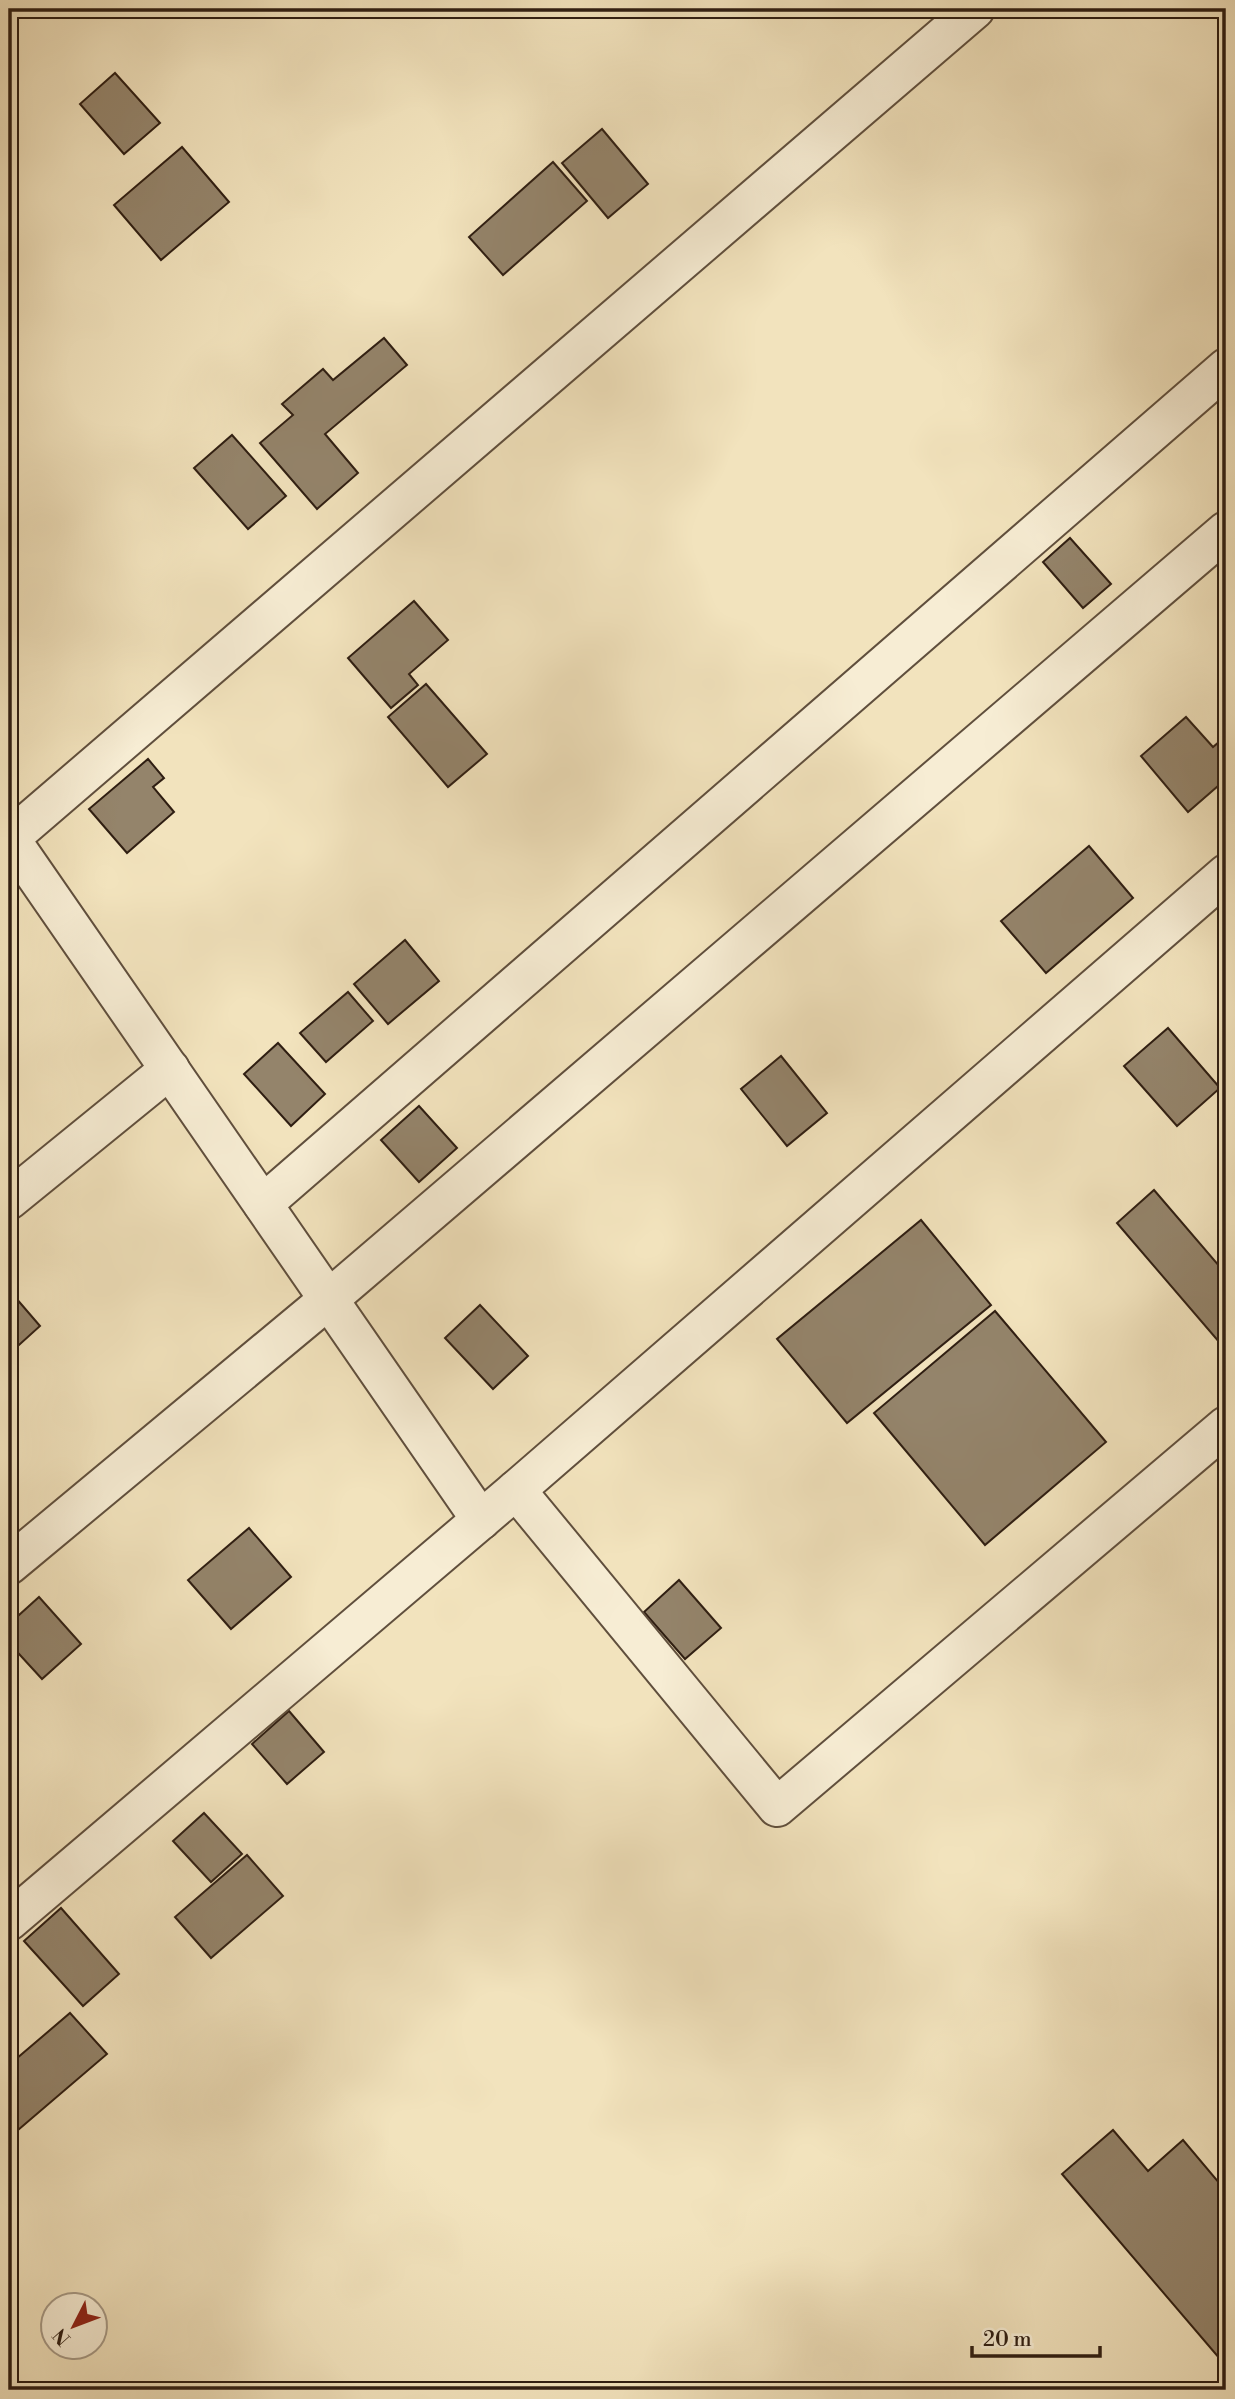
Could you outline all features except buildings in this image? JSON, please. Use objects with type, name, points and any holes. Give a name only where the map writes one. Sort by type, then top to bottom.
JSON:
[{"type":"street","points":[[481,1520],[9,838],[975,9]]},
{"type":"street","points":[[263,1204],[1226,368]]},
{"type":"street","points":[[9,1565],[329,1299],[1226,531]]},
{"type":"street","points":[[9,1921],[516,1490],[1226,874]]},
{"type":"street","points":[[9,1200],[170,1069]]},
{"type":"street","points":[[516,1490],[777,1807],[1226,1426]]}]
